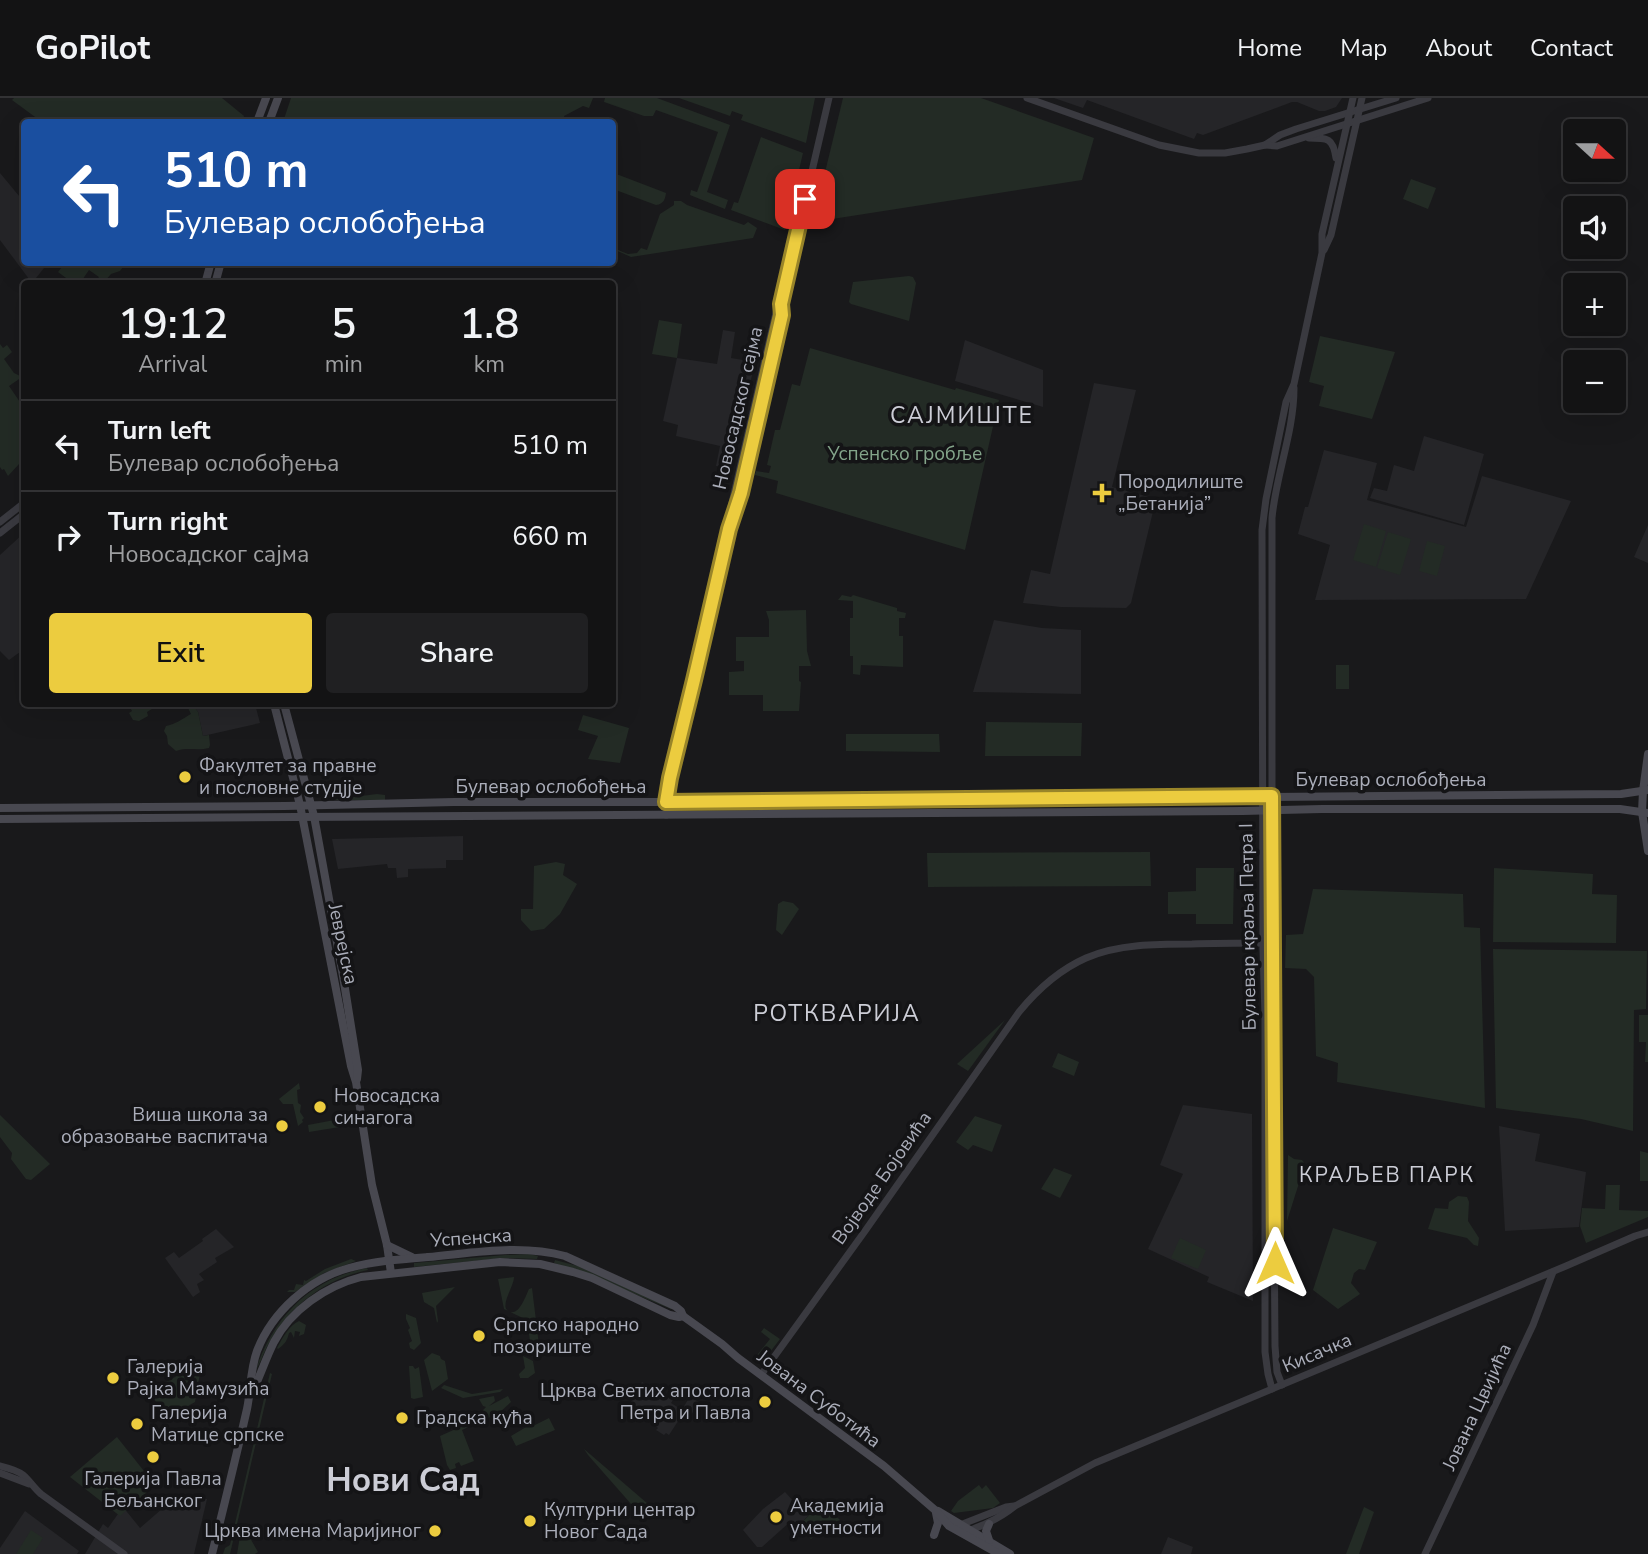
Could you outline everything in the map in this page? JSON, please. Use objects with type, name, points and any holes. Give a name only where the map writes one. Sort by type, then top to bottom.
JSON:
[{"type":"main road","points":[[258,119],[266,98]]},
{"type":"main road","points":[[270,119],[278,98]]},
{"type":"main road","name":"Јеврејска","points":[[275,707],[301,811],[356,1082],[372,1185],[391,1273]]},
{"type":"main road","name":"Јеврејска","points":[[285,707],[312,811],[345,984],[358,1070],[356,1082]]},
{"type":"main road","points":[[1648,754],[1645,790],[1648,851]]},
{"type":"main road","name":"Булевар ослобођења","points":[[312,811],[454,802],[1621,794],[1645,790]]},
{"type":"main road","name":"Булевар ослобођења","points":[[0,808],[666,814],[1619,809],[1645,812]]},
{"type":"main road","name":"Булевар ослобођења","points":[[0,819],[301,811]]},
{"type":"main road","points":[[212,1554],[250,1395],[253,1367],[258,1350],[270,1328],[283,1310],[299,1295],[318,1282],[364,1265],[387,1245],[414,1258]]},
{"type":"main road","name":"Успенска","points":[[250,1395],[275,1340],[297,1313],[319,1296],[346,1281],[361,1277],[500,1262],[523,1262],[550,1266],[592,1278],[675,1317],[683,1316],[675,1306],[581,1262],[554,1253],[504,1250],[364,1265]]},
{"type":"main road","name":"Јована Суботића","points":[[683,1316],[884,1466],[958,1529]]},
{"type":"main road","points":[[934,1535],[938,1523],[935,1510]]},
{"type":"main road","points":[[989,1524],[986,1531],[989,1541]]},
{"type":"main road","points":[[958,1529],[970,1530],[1010,1554]]},
{"type":"main road","points":[[958,1529],[999,1554]]},
{"type":"street","name":"Новосадског сајма","points":[[666,814],[670,778],[731,520],[740,496],[762,405],[782,315],[781,304],[829,98]]},
{"type":"street","points":[[1027,98],[1148,141],[1180,150],[1213,154],[1265,145],[1277,146],[1428,98]]},
{"type":"street","name":"Булевар краља Петра I","points":[[1282,1385],[1277,1372],[1275,1346],[1267,811],[1262,796],[1262,530],[1284,410],[1294,384],[1322,253],[1322,234],[1353,98]]},
{"type":"street","name":"Булевар краља Петра I","points":[[1322,253],[1331,235],[1362,98]]},
{"type":"street","points":[[1265,145],[1280,135],[1391,98]]},
{"type":"street","points":[[1301,139],[1324,138],[1331,141],[1337,165]]},
{"type":"street","name":"Булевар краља Петра I","points":[[1267,811],[1272,796],[1272,518],[1275,490],[1294,404],[1294,384]]},
{"type":"street","points":[[0,522],[21,505]]},
{"type":"street","points":[[0,533],[21,516]]},
{"type":"street","name":"Булевар краља Петра I","points":[[1268,943],[1265,1037],[1265,1352],[1272,1389]]},
{"type":"street","name":"Војводе Бојовића","points":[[761,1375],[1016,1016],[1047,983],[1088,957],[1129,947],[1268,943]]},
{"type":"street","name":"Кисачка","points":[[970,1530],[989,1524],[1015,1506],[1096,1463],[1648,1230]]},
{"type":"street","name":"Јована Цвијића","points":[[1424,1554],[1533,1325],[1553,1272]]},
{"type":"street","points":[[0,1466],[18,1472],[30,1485]]},
{"type":"street","points":[[0,1474],[30,1485],[124,1554]]},
{"type":"street","name":"Кисачка","points":[[958,1529],[1006,1507],[1015,1506]]},
{"type":"shaded area","points":[[1054,98],[1342,98],[1336,107],[1325,111],[1292,102],[1203,135],[1197,133],[1194,139],[1087,100],[1083,108]]},
{"type":"shaded area","points":[[0,173],[21,198],[21,266],[46,266],[34,280],[30,280],[0,240]]},
{"type":"shaded area","points":[[723,330],[735,332],[731,358],[755,362],[731,468],[716,466],[720,446],[676,436],[678,425],[663,421],[677,358],[717,364]]},
{"type":"shaded area","points":[[965,340],[1043,370],[1043,407],[955,381]]},
{"type":"shaded area","name":"Породилиште „Бетанија”","points":[[1094,383],[1136,390],[1112,487],[1156,499],[1131,603],[1126,608],[1061,607],[1023,603],[1031,570],[1050,574]]},
{"type":"shaded area","points":[[1424,436],[1484,454],[1464,525],[1370,498],[1374,488],[1387,491],[1394,465],[1414,471]]},
{"type":"shaded area","points":[[1324,450],[1377,463],[1367,500],[1466,527],[1482,476],[1571,501],[1526,599],[1315,600],[1330,545],[1298,534]]},
{"type":"shaded area","points":[[1648,525],[1648,563],[1634,557]]},
{"type":"shaded area","points":[[21,536],[21,651],[9,660],[0,651],[0,555]]},
{"type":"shaded area","points":[[994,620],[1042,628],[1081,630],[1081,694],[973,692]]},
{"type":"shaded area","points":[[194,707],[256,707],[260,723],[203,736],[198,712]]},
{"type":"shaded area","points":[[463,836],[463,860],[446,860],[446,868],[408,869],[408,877],[397,878],[396,868],[388,868],[387,864],[338,869],[332,839]]},
{"type":"shaded area","points":[[1183,1105],[1252,1114],[1253,1301],[1207,1282],[1209,1277],[1148,1249],[1183,1174],[1160,1165]]},
{"type":"shaded area","points":[[1499,1126],[1540,1134],[1535,1161],[1586,1172],[1579,1227],[1505,1231]]},
{"type":"shaded area","points":[[216,1229],[234,1247],[215,1258],[217,1262],[199,1274],[204,1280],[197,1284],[200,1292],[193,1297],[165,1258],[174,1252],[179,1258]]},
{"type":"shaded area","points":[[642,1382],[673,1400],[671,1403],[682,1410],[690,1396],[699,1402],[691,1415],[684,1412],[669,1435],[664,1435],[656,1430],[658,1428],[655,1425],[628,1407]]},
{"type":"shaded area","points":[[785,1492],[810,1514],[798,1526],[791,1521],[762,1547],[757,1547],[743,1530],[763,1509]]},
{"type":"shaded area","points":[[183,1494],[207,1499],[194,1554],[85,1554],[103,1524],[108,1528],[123,1507],[140,1528]]},
{"type":"shaded area","points":[[25,1511],[79,1551],[77,1554],[0,1554],[0,1548]]},
{"type":"shaded area","points":[[1168,1537],[1193,1547],[1191,1554],[1161,1554]]},
{"type":"green space","points":[[222,98],[244,116],[243,119],[38,119],[12,100]]},
{"type":"green space","points":[[291,98],[593,98],[589,108],[583,106],[564,116],[565,119],[284,119]]},
{"type":"green space","points":[[605,98],[657,98],[730,125],[707,192],[728,200],[725,209],[690,195],[691,190],[697,192],[718,132],[656,110],[653,116],[644,116],[604,102]]},
{"type":"green space","points":[[679,98],[815,98],[806,143],[741,120],[743,115],[732,111],[730,116]]},
{"type":"green space","points":[[843,98],[981,98],[1094,138],[1082,180],[813,222]]},
{"type":"green space","points":[[761,137],[803,153],[785,230],[731,210],[734,202],[738,203]]},
{"type":"green space","points":[[616,175],[666,193],[661,204],[656,205],[616,190]]},
{"type":"green space","points":[[1411,179],[1436,188],[1428,209],[1403,199]]},
{"type":"green space","points":[[674,201],[681,201],[744,225],[748,222],[757,228],[753,238],[631,257],[616,250],[628,254],[637,253],[641,248],[647,250],[660,214],[674,205]]},
{"type":"green space","points":[[63,266],[124,266],[106,280],[97,280],[99,277],[89,270],[82,280],[69,280],[58,272]]},
{"type":"green space","points":[[913,277],[916,283],[909,321],[849,302],[853,282]]},
{"type":"green space","points":[[659,320],[682,324],[677,358],[652,354]]},
{"type":"green space","points":[[1320,336],[1395,352],[1372,419],[1319,406],[1324,386],[1309,382]]},
{"type":"green space","points":[[0,344],[3,348],[7,345],[12,352],[4,359],[14,373],[21,376],[9,386],[21,404],[21,466],[19,464],[8,476],[0,467]]},
{"type":"green space","name":"Успенско гробље","points":[[810,348],[999,400],[965,550],[776,493],[778,481],[755,475],[756,471],[769,473],[771,466],[767,465],[775,430],[780,430],[792,384],[800,386]]},
{"type":"green space","points":[[1364,524],[1386,531],[1376,567],[1353,560]]},
{"type":"green space","points":[[1388,532],[1411,539],[1400,575],[1377,568]]},
{"type":"green space","points":[[1427,541],[1445,546],[1437,576],[1419,571]]},
{"type":"green space","points":[[842,595],[853,595],[906,613],[905,618],[899,618],[899,636],[903,636],[903,667],[861,665],[860,675],[853,674],[850,618],[853,618],[853,601],[838,600]]},
{"type":"green space","points":[[806,610],[807,651],[811,666],[799,666],[799,711],[763,711],[763,695],[729,695],[729,672],[744,671],[744,661],[736,661],[736,637],[769,637],[766,611]]},
{"type":"green space","points":[[1336,665],[1349,665],[1349,689],[1336,689]]},
{"type":"green space","points":[[130,707],[155,707],[147,712],[148,716],[139,721],[133,720],[129,713],[132,711]]},
{"type":"green space","points":[[188,707],[194,707],[198,712],[203,736],[209,735],[209,748],[176,751],[168,744],[164,731],[166,726],[191,714]]},
{"type":"green space","points":[[583,715],[629,728],[620,763],[588,759],[598,736],[578,730]]},
{"type":"green space","points":[[986,722],[1082,723],[1081,756],[985,756]]},
{"type":"green space","points":[[846,734],[939,734],[940,752],[846,751]]},
{"type":"green space","points":[[586,787],[639,788],[639,792],[586,791]]},
{"type":"green space","points":[[385,795],[385,800],[329,800]]},
{"type":"green space","points":[[1150,852],[1151,886],[928,887],[927,853]]},
{"type":"green space","points":[[556,862],[565,864],[563,875],[577,884],[560,914],[544,929],[531,931],[521,920],[521,909],[533,909],[534,866]]},
{"type":"green space","points":[[1196,868],[1234,868],[1233,924],[1196,924],[1196,914],[1168,914],[1168,892],[1196,891]]},
{"type":"green space","points":[[1494,868],[1593,874],[1592,894],[1617,895],[1616,943],[1493,942]]},
{"type":"green space","points":[[1313,889],[1463,894],[1464,927],[1480,928],[1485,1108],[1337,1082],[1338,1063],[1316,1056],[1314,977],[1306,969],[1285,968],[1286,935],[1303,934]]},
{"type":"green space","points":[[783,901],[793,903],[799,909],[782,935],[776,930],[778,904]]},
{"type":"green space","points":[[1493,949],[1647,951],[1646,1009],[1634,1010],[1633,1131],[1581,1119],[1496,1108]]},
{"type":"green space","points":[[1639,1015],[1648,1015],[1648,1062],[1645,1062],[1646,1042],[1639,1042]]},
{"type":"green space","points":[[1005,1020],[968,1071],[957,1064]]},
{"type":"green space","points":[[1058,1053],[1079,1062],[1074,1076],[1052,1067]]},
{"type":"green space","points":[[299,1083],[298,1103],[304,1118],[298,1126],[293,1104],[283,1104],[279,1099]]},
{"type":"green space","points":[[0,1115],[50,1164],[31,1180],[26,1179],[11,1159],[12,1153],[0,1137]]},
{"type":"green space","points":[[975,1116],[1002,1125],[992,1152],[973,1145],[968,1150],[956,1142]]},
{"type":"green space","points":[[345,1118],[346,1126],[309,1132],[308,1125]]},
{"type":"green space","points":[[1640,1151],[1648,1153],[1648,1181],[1640,1181]]},
{"type":"green space","points":[[1288,1155],[1302,1160],[1305,1164],[1287,1221]]},
{"type":"green space","points":[[1054,1168],[1072,1175],[1060,1198],[1041,1189]]},
{"type":"green space","points":[[1606,1185],[1620,1185],[1619,1210],[1648,1211],[1648,1217],[1586,1243],[1580,1226],[1582,1208],[1605,1209]]},
{"type":"green space","points":[[1458,1196],[1467,1197],[1469,1202],[1468,1221],[1479,1238],[1478,1246],[1467,1238],[1428,1229],[1435,1208],[1448,1209],[1449,1202]]},
{"type":"green space","points":[[1333,1228],[1377,1242],[1365,1270],[1359,1269],[1354,1273],[1351,1283],[1360,1294],[1338,1309],[1313,1290]]},
{"type":"green space","points":[[1180,1238],[1206,1250],[1198,1269],[1171,1258]]},
{"type":"green space","points":[[529,1254],[538,1256],[537,1259],[504,1258],[414,1267],[414,1263]]},
{"type":"green space","points":[[351,1259],[356,1261],[324,1273],[295,1292],[287,1292],[294,1290],[296,1284],[303,1285],[304,1280],[325,1269]]},
{"type":"green space","points":[[555,1260],[578,1266],[671,1309],[554,1263]]},
{"type":"green space","points":[[367,1268],[368,1270],[324,1287],[298,1306],[277,1330],[255,1372],[272,1334],[296,1304],[328,1281]]},
{"type":"green space","points":[[514,1277],[507,1299],[507,1310],[515,1312],[532,1288],[539,1345],[530,1341],[527,1320],[504,1309],[498,1279]]},
{"type":"green space","points":[[455,1287],[436,1306],[437,1323],[434,1308],[424,1302],[422,1293]]},
{"type":"green space","points":[[406,1314],[416,1318],[421,1343],[414,1350],[410,1348],[409,1343],[412,1341]]},
{"type":"green space","points":[[299,1321],[306,1325],[304,1334],[299,1336],[300,1332],[295,1331],[294,1338],[291,1332],[289,1333],[278,1349],[286,1333]]},
{"type":"green space","points":[[764,1328],[780,1339],[764,1360],[757,1362],[753,1360],[770,1339],[761,1332]]},
{"type":"green space","points":[[432,1353],[445,1361],[448,1379],[432,1391],[424,1360]]},
{"type":"green space","points":[[523,1356],[533,1361],[535,1373],[528,1378],[520,1378],[519,1374],[525,1368]]},
{"type":"green space","points":[[202,1362],[195,1402],[165,1419],[150,1391]]},
{"type":"green space","points":[[409,1366],[415,1369],[419,1367],[423,1397],[411,1398]]},
{"type":"green space","points":[[270,1373],[272,1374],[230,1554],[223,1554],[225,1548],[230,1545]]},
{"type":"green space","points":[[444,1385],[472,1394],[503,1389],[500,1392],[463,1398],[441,1388]]},
{"type":"green space","points":[[494,1396],[495,1401],[489,1406],[508,1396],[511,1402],[499,1413],[462,1430],[474,1461],[461,1466],[459,1462],[455,1464],[456,1468],[450,1470],[440,1436],[485,1416],[483,1410],[486,1407],[479,1399]]},
{"type":"green space","points":[[549,1418],[555,1430],[516,1446],[511,1436],[533,1423],[535,1425]]},
{"type":"green space","points":[[117,1437],[155,1485],[120,1516],[70,1477]]},
{"type":"green space","points":[[584,1449],[648,1504],[639,1513],[588,1455]]},
{"type":"green space","points":[[979,1485],[982,1489],[986,1485],[1000,1503],[993,1508],[954,1513],[951,1511],[958,1501]]},
{"type":"green space","points":[[822,1503],[840,1520],[830,1530],[825,1525],[811,1539],[798,1526]]},
{"type":"green space","points":[[1364,1507],[1374,1512],[1359,1554],[1346,1554]]},
{"type":"green space","points":[[245,1529],[258,1552],[255,1554],[237,1554],[241,1530]]},
{"type":"green space","points":[[31,1530],[43,1538],[33,1554],[16,1554]]},
{"type":"place","name":"Породилиште „Бетанија”","points":[[1102,493]]},
{"type":"place","name":"Факултет за правне и пословне студјје","points":[[185,777]]},
{"type":"place","name":"Новосадска синагога","points":[[320,1107]]},
{"type":"place","name":"Виша школа за образовање васпитача","points":[[282,1126]]},
{"type":"place","name":"Српско народно позориште","points":[[479,1336]]},
{"type":"place","name":"Галерија Рајка Мамузића","points":[[113,1378]]},
{"type":"place","name":"Црква Светих апостола Петра и Павла","points":[[765,1402]]},
{"type":"place","name":"Градска кућа","points":[[402,1418]]},
{"type":"place","name":"Галерија Матице српске","points":[[137,1424]]},
{"type":"place","name":"Галерија Павла Бељанског","points":[[153,1457]]},
{"type":"place","name":"Академија уметности","points":[[776,1517]]},
{"type":"place","name":"Културни центар Новог Сада","points":[[530,1521]]},
{"type":"place","name":"Црква имена Маријиног","points":[[435,1531]]},
{"type":"district","name":"САЈМИШТЕ","points":[[962,415]]},
{"type":"district","name":"РОТКВАРИЈА","points":[[837,1013]]},
{"type":"district","name":"КРАЉЕВ ПАРК","points":[[1387,1175]]},
{"type":"district","name":"Нови Сад","points":[[403,1480]]},
{"type":"route","points":[[805,199],[762,405],[737,508],[731,520],[666,802],[1272,796],[1275,1263]]}]
